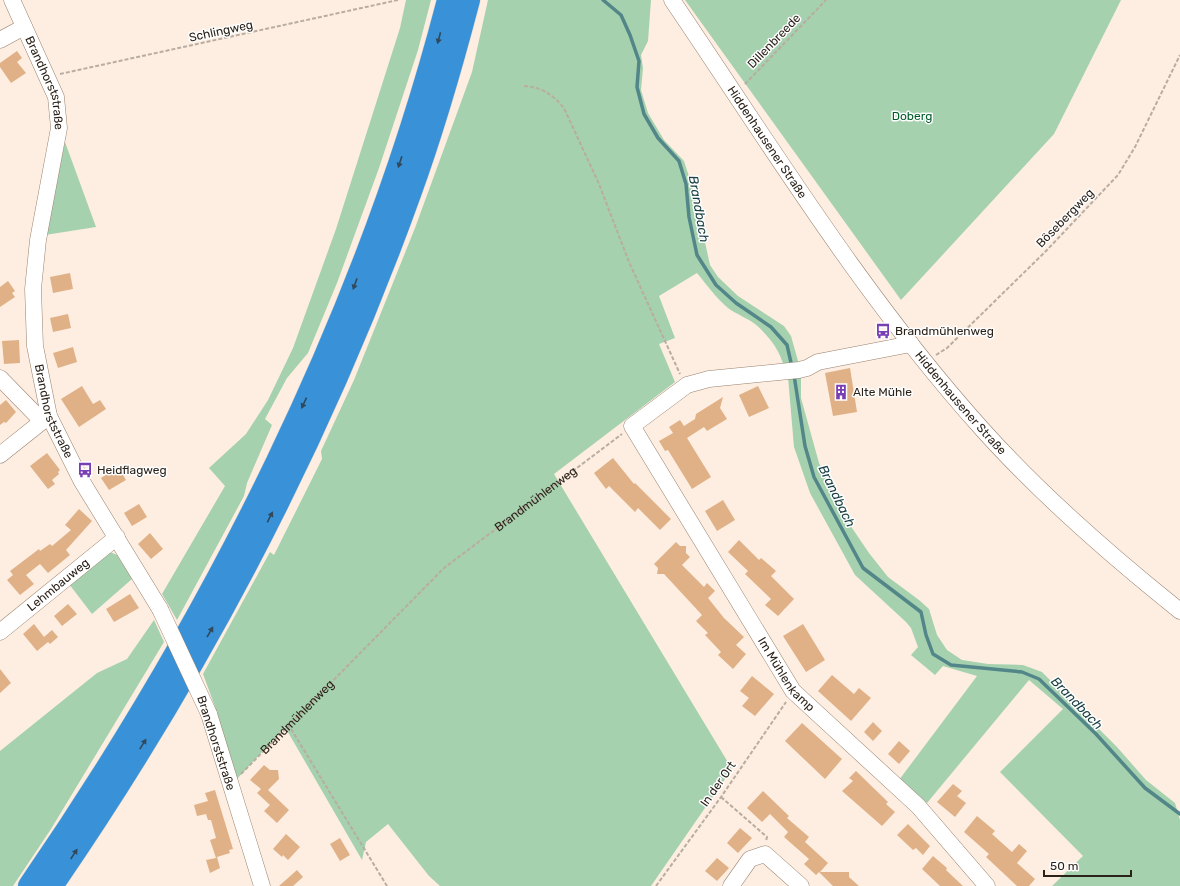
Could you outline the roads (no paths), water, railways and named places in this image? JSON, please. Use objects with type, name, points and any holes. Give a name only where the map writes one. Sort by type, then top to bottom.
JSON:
[{"type":"highway","points":[[29,886],[57,846],[153,691],[205,600],[273,469],[350,300],[393,184],[434,54],[448,0]]},
{"type":"highway","points":[[52,886],[174,695],[223,608],[309,440],[364,315],[411,192],[453,59],[469,0]]},
{"type":"street","name":"Brandhorststraße","points":[[12,0],[48,77],[56,98],[59,128],[38,240],[33,289],[35,346],[45,418],[160,609],[208,714],[262,886]]},
{"type":"street","name":"Hiddenhausener Straße","points":[[672,0],[822,222],[926,363],[983,430],[1082,529],[1180,611]]},
{"type":"street","points":[[1,39],[24,27]]},
{"type":"street","name":"Im Mühlenkamp","points":[[911,344],[818,362],[807,368],[792,371],[709,379],[684,387],[632,426],[793,691],[918,806],[987,886]]},
{"type":"street","points":[[0,378],[45,418],[0,455]]},
{"type":"street","name":"Lehmbauweg","points":[[0,632],[116,537]]},
{"type":"street","points":[[732,886],[750,859],[765,854],[801,886]]},
{"type":"waterway","name":"Brandbach","points":[[603,0],[621,15],[630,35],[639,61],[637,87],[644,114],[658,138],[679,161],[686,184],[689,217],[697,255],[716,285],[736,303],[771,327],[787,345],[792,367]]},
{"type":"waterway","name":"Brandbach","points":[[794,375],[805,446],[814,477],[863,568],[921,612],[926,635],[933,654],[951,665],[1022,672],[1039,679],[1096,734],[1145,788],[1180,814]]},
{"type":"place","name":"Brandmühlenweg","points":[[883,331]]},
{"type":"place","name":"Alte Mühle","points":[[841,392]]},
{"type":"place","name":"Heidflagweg","points":[[85,470]]},
{"type":"park label","name":"Doberg","points":[[912,116]]}]
